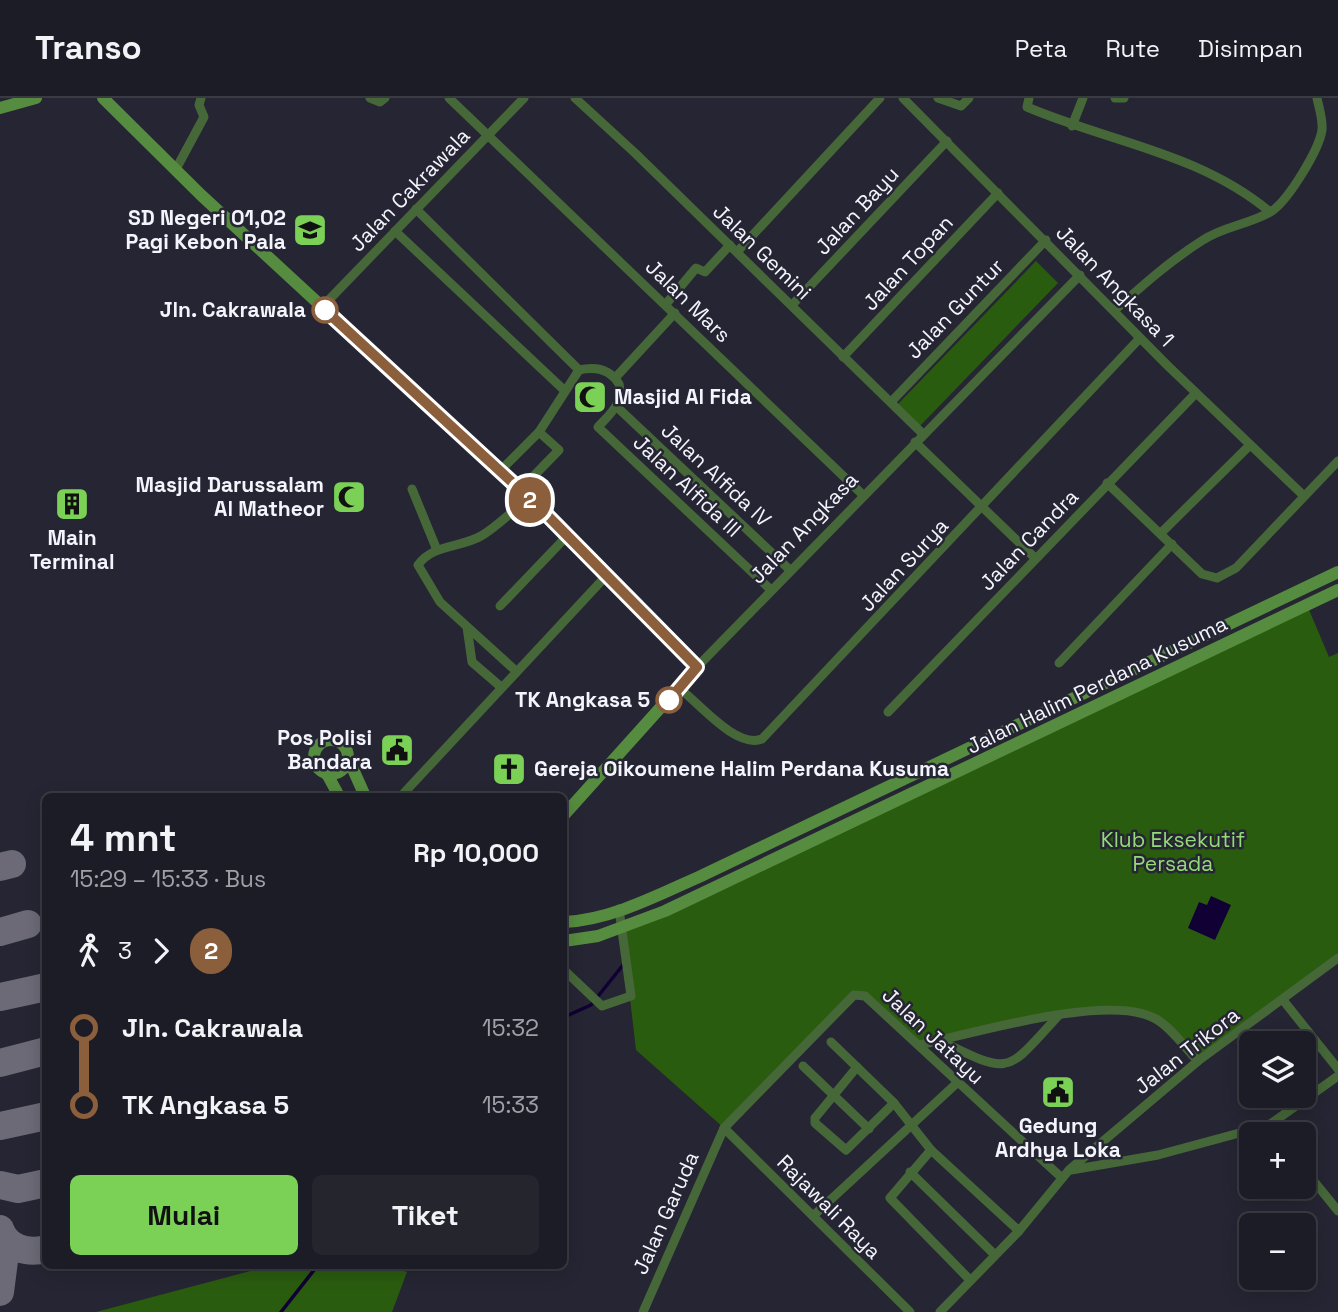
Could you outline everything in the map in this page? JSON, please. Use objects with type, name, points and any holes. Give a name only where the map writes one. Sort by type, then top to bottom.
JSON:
[{"type":"street","points":[[0,108],[14,101],[36,98]]},
{"type":"street","points":[[176,169],[204,117],[199,105],[201,98]]},
{"type":"street","points":[[370,98],[380,102],[385,98]]},
{"type":"street","name":"Jalan Mars","points":[[449,98],[863,495]]},
{"type":"street","name":"Jalan Cakrawala","points":[[322,307],[524,98]]},
{"type":"street","name":"Jalan Gemini","points":[[575,98],[923,434]]},
{"type":"street","points":[[666,304],[696,268],[705,272],[733,248],[880,98]]},
{"type":"street","name":"Jalan Angkasa 1","points":[[903,98],[1140,338],[1304,496]]},
{"type":"street","points":[[938,98],[961,106],[969,98]]},
{"type":"street","points":[[1029,98],[1027,107],[1072,126],[1124,140],[1206,170],[1239,187],[1270,212]]},
{"type":"street","points":[[1072,126],[1083,98]]},
{"type":"street","points":[[1115,98],[1124,98]]},
{"type":"street","points":[[1115,310],[1156,273],[1205,238],[1228,226],[1270,212],[1288,195],[1322,131],[1317,98]]},
{"type":"street","points":[[107,99],[176,169],[524,494],[697,667]]},
{"type":"street","name":"Jalan Bayu","points":[[792,305],[947,141]]},
{"type":"street","name":"Jalan Topan","points":[[844,357],[998,193]]},
{"type":"street","points":[[416,209],[579,370]]},
{"type":"street","points":[[395,230],[564,390]]},
{"type":"street","name":"Jalan Guntur","points":[[891,402],[1045,240]]},
{"type":"street","name":"Jalan Angkasa","points":[[567,812],[697,667],[790,569],[1080,275]]},
{"type":"street","points":[[615,378],[675,313]]},
{"type":"street","name":"Jalan Surya","points":[[679,688],[736,737],[754,742],[762,739],[1140,338]]},
{"type":"street","points":[[500,471],[539,432],[579,370],[600,368],[615,378],[620,390],[617,407]]},
{"type":"street","name":"Jalan Candra","points":[[888,712],[1196,393]]},
{"type":"street","name":"Jalan Alfida IV","points":[[617,407],[790,569]]},
{"type":"street","name":"Jalan Alfida III","points":[[617,407],[598,427],[771,590]]},
{"type":"street","points":[[516,671],[440,601],[419,572],[418,565],[423,558],[437,550],[484,534],[524,494],[559,450],[539,432]]},
{"type":"street","points":[[915,442],[1035,558]]},
{"type":"street","points":[[1161,533],[1250,445]]},
{"type":"street","points":[[1107,483],[1202,574],[1217,578],[1225,576],[1252,552],[1338,461]]},
{"type":"street","points":[[412,489],[437,550]]},
{"type":"street","points":[[500,606],[567,536]]},
{"type":"street","points":[[1059,663],[1172,544]]},
{"type":"street","name":"Jalan Halim Perdana Kusuma","points":[[567,922],[591,919],[701,876],[1338,572]]},
{"type":"street","points":[[404,793],[607,575]]},
{"type":"street","name":"Jalan Halim Perdana Kusuma","points":[[567,940],[622,929],[1025,741],[1338,590]]},
{"type":"street","points":[[467,627],[472,662],[501,687]]},
{"type":"street","points":[[337,793],[327,774],[321,771],[314,760],[321,743],[338,742],[346,748],[364,793]]},
{"type":"street","points":[[327,774],[341,771],[348,758]]},
{"type":"street","points":[[567,973],[601,1005],[631,996],[620,909]]},
{"type":"street","name":"Jalan Trikora","points":[[940,1312],[1019,1231],[1069,1170],[1198,1061],[1338,958]]},
{"type":"street","name":"Jalan Jatayu","points":[[724,1128],[854,995],[865,996],[1062,1178]]},
{"type":"street","points":[[1283,1000],[1338,1069]]},
{"type":"street","points":[[919,1045],[1060,1014],[1090,1011],[1143,1014],[1161,1022],[1198,1061]]},
{"type":"street","points":[[941,1041],[984,1062],[1003,1065],[1012,1063],[1027,1051],[1060,1014]]},
{"type":"street","points":[[831,1042],[894,1102],[931,1150],[1019,1231]]},
{"type":"street","points":[[803,1066],[869,1129]]},
{"type":"street","points":[[857,1067],[815,1118],[814,1123],[844,1150],[869,1129],[894,1102]]},
{"type":"street","points":[[1273,1122],[1338,1076]]},
{"type":"street","points":[[813,1216],[958,1082]]},
{"type":"street","name":"Rajawali Raya","points":[[724,1128],[910,1312]]},
{"type":"street","name":"Jalan Garuda","points":[[643,1312],[724,1128]]},
{"type":"street","points":[[1069,1170],[1158,1155],[1239,1133]]},
{"type":"street","points":[[931,1150],[891,1194],[891,1200],[971,1280]]},
{"type":"street","points":[[910,1172],[995,1255]]},
{"type":"street","points":[[1316,1183],[1338,1210]]},
{"type":"green space","points":[[1036,261],[1058,283],[919,427],[897,405]]},
{"type":"green space","name":"Klub Eksekutif Persada","points":[[1307,605],[1329,657],[1338,653],[1338,957],[1198,1061],[1154,1017],[1090,1011],[919,1045],[857,995],[724,1128],[636,1050],[622,929]]},
{"type":"green space","points":[[258,1269],[398,1269],[407,1272],[392,1312],[96,1312]]},
{"type":"shaded area","points":[[1211,896],[1231,905],[1215,940],[1188,928],[1199,902],[1207,905]]},
{"type":"waterway","points":[[567,1016],[591,1005],[623,965]]},
{"type":"waterway","points":[[281,1312],[315,1269]]},
{"type":"taxiway","points":[[0,867],[12,864]]},
{"type":"taxiway","points":[[0,932],[28,924]]},
{"type":"taxiway","points":[[0,997],[42,988]]},
{"type":"taxiway","points":[[0,1063],[42,1052]]},
{"type":"taxiway","points":[[0,1126],[42,1117]]},
{"type":"taxiway","points":[[0,1185],[18,1189],[42,1184]]},
{"type":"taxiway","points":[[0,1229],[7,1241],[18,1248],[42,1250]]},
{"type":"taxiway","points":[[0,1233],[5,1253],[0,1292]]},
{"type":"bus line","name":"2","points":[[325,310],[539,507],[697,667],[669,700]]},
{"type":"place","name":"SD Negeri 01,02 Pagi Kebon Pala","points":[[310,230]]},
{"type":"place","name":"Jln. Cakrawala","points":[[325,310]]},
{"type":"place","name":"Masjid Al Fida","points":[[590,397]]},
{"type":"place","name":"Masjid Darussalam Al Matheor","points":[[349,497]]},
{"type":"place","name":"Main Terminal","points":[[72,504]]},
{"type":"place","name":"TK Angkasa 5","points":[[669,700]]},
{"type":"place","name":"Pos Polisi Bandara","points":[[397,750]]},
{"type":"place","name":"Gereja Oikoumene Halim Perdana Kusuma","points":[[509,769]]},
{"type":"place","name":"Gedung Ardhya Loka","points":[[1058,1092]]}]
